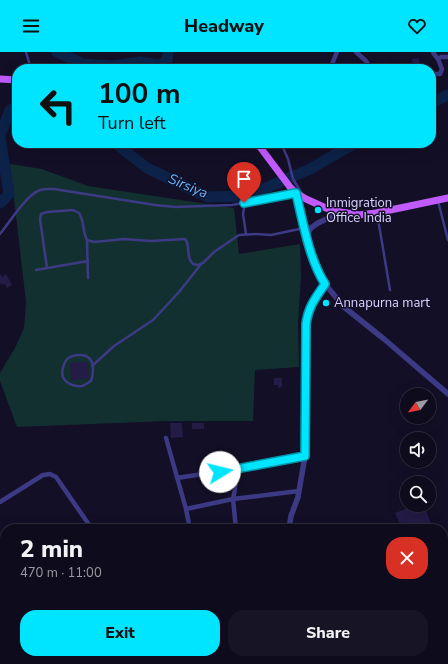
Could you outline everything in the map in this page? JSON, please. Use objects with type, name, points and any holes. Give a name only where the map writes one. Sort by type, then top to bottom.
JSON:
[{"type":"main road","points":[[0,79],[12,80]]},
{"type":"main road","points":[[261,148],[296,193],[326,208],[359,215],[376,213],[448,198]]},
{"type":"street","points":[[332,64],[337,52]]},
{"type":"street","points":[[356,52],[368,64]]},
{"type":"street","points":[[433,52],[442,69],[440,74],[436,74]]},
{"type":"street","points":[[438,59],[448,57]]},
{"type":"street","points":[[296,193],[306,236],[319,274],[325,284],[344,307],[448,394]]},
{"type":"street","points":[[306,236],[311,228],[318,223],[341,212]]},
{"type":"street","points":[[290,524],[299,491],[305,456],[307,316],[310,307],[325,284]]},
{"type":"street","points":[[166,438],[189,524]]},
{"type":"street","points":[[177,478],[305,456]]},
{"type":"street","points":[[235,469],[235,489],[233,499],[236,524]]},
{"type":"street","points":[[0,495],[1,501],[43,475],[50,474],[56,477],[89,524]]},
{"type":"street","points":[[186,509],[233,499],[299,491]]},
{"type":"lane","points":[[26,52],[30,64]]},
{"type":"lane","points":[[283,148],[293,179],[306,199]]},
{"type":"lane","points":[[0,234],[28,198],[37,191],[44,189],[54,189],[133,202],[176,207],[232,205],[296,193]]},
{"type":"lane","points":[[438,199],[448,240]]},
{"type":"lane","points":[[244,203],[243,214],[246,234]]},
{"type":"lane","points":[[47,268],[40,219],[41,214],[47,212],[73,210],[79,213],[82,218],[84,235],[87,240],[88,278]]},
{"type":"lane","points":[[376,213],[390,290]]},
{"type":"lane","points":[[92,366],[114,346],[153,320],[214,252],[239,235],[271,235],[304,228]]},
{"type":"lane","points":[[87,240],[94,242],[124,239],[150,241],[185,239],[187,242],[189,258],[192,263],[198,265],[203,263]]},
{"type":"lane","points":[[36,270],[88,261]]},
{"type":"lane","points":[[79,355],[87,356],[90,359],[92,366],[93,374],[91,381],[83,386],[69,384],[63,378],[64,363],[69,357],[79,355]]},
{"type":"green space","points":[[10,164],[42,169],[88,186],[234,208],[239,254],[300,244],[301,276],[298,324],[299,367],[255,370],[253,421],[166,421],[17,427],[0,381],[0,373],[15,348],[24,328],[26,302]]},
{"type":"building","points":[[419,58],[420,64],[413,64],[412,59]]},
{"type":"building","points":[[0,274],[2,277],[6,274],[12,285],[7,288],[5,284],[2,285],[0,283]]},
{"type":"building","points":[[88,362],[89,379],[71,380],[70,363]]},
{"type":"building","points":[[274,378],[282,378],[282,387],[278,388],[278,385],[274,385]]},
{"type":"building","points":[[170,423],[182,423],[183,437],[171,438]]},
{"type":"building","points":[[192,423],[204,423],[204,429],[192,429]]},
{"type":"building","points":[[400,511],[427,512],[431,524],[400,524],[395,513]]},
{"type":"waterway","name":"Sirsiya","points":[[57,52],[83,64]]},
{"type":"waterway","name":"Sirsiya","points":[[161,64],[167,61],[168,52]]},
{"type":"waterway","name":"Sirsiya","points":[[127,64],[140,62],[153,64]]},
{"type":"waterway","name":"Sirsiya","points":[[436,101],[448,95]]},
{"type":"waterway","name":"Sirsiya","points":[[0,135],[10,110],[12,109]]},
{"type":"waterway","name":"Sirsiya","points":[[0,138],[9,194],[0,203]]},
{"type":"waterway","name":"Sirsiya","points":[[121,148],[147,168],[208,197],[247,196],[310,169],[346,148]]},
{"type":"place","name":"Inmigration Office India","points":[[318,210]]},
{"type":"place","name":"Annapurna mart","points":[[326,303]]},
{"type":"route","points":[[220,472],[305,456],[306,324],[310,307],[325,284],[319,274],[306,236],[296,193],[244,203]]}]
